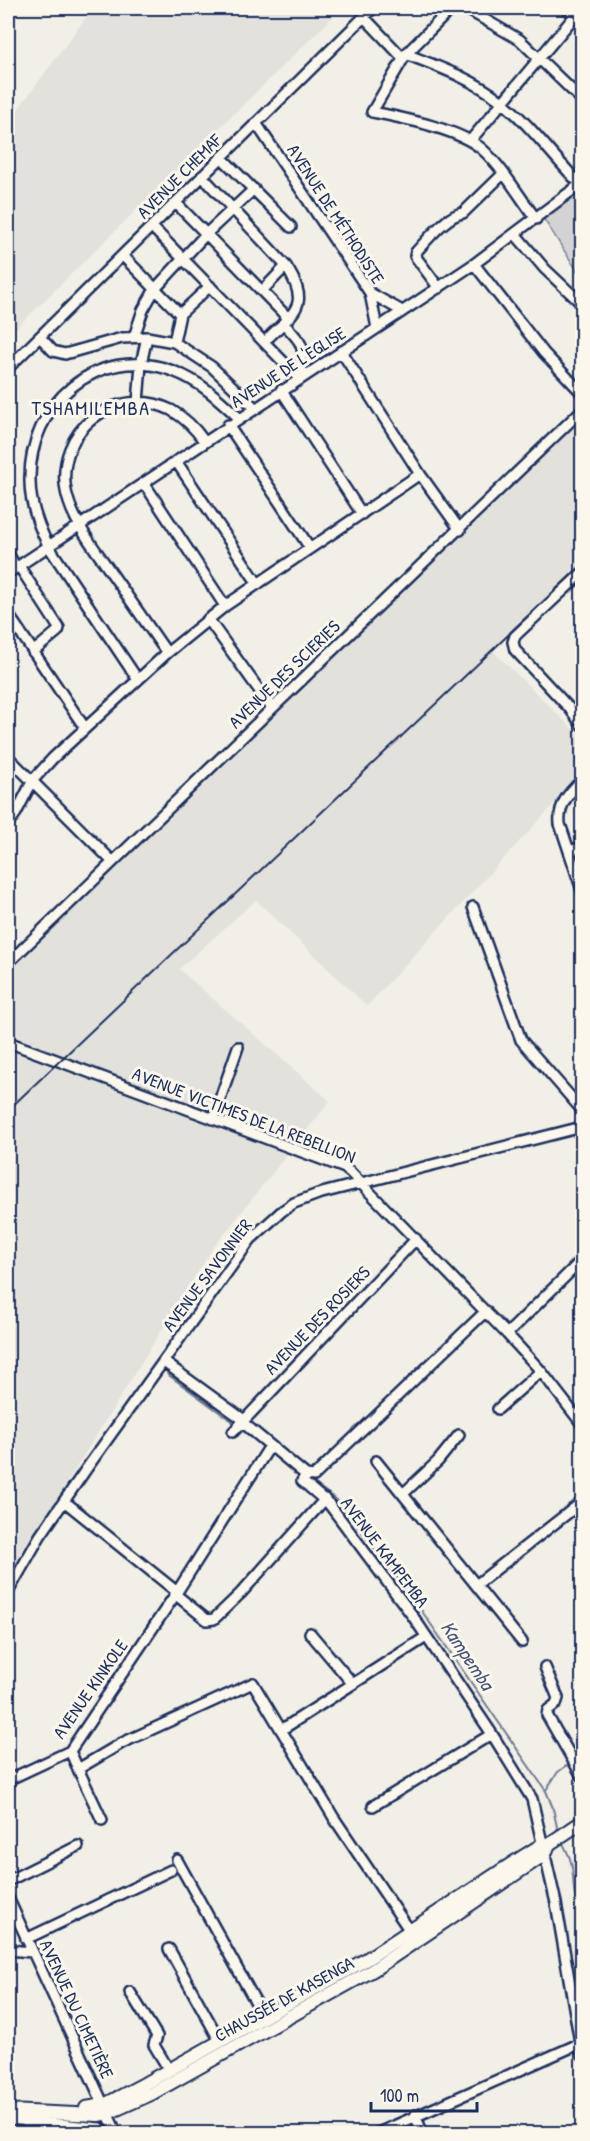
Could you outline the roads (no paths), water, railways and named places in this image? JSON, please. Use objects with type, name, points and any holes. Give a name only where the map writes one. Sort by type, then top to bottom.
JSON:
[{"type":"main road","name":"CHAUSSÉE DE KASENGA","points":[[8,2111],[92,2115],[151,2094],[370,1965],[582,1822]]},
{"type":"main road","name":"CHAUSSÉE DE KASENGA","points":[[8,2104],[106,2109],[169,2070],[264,2017],[370,1965],[410,1931],[551,1844]]},
{"type":"street","name":"AVENUE CHEMAF","points":[[8,368],[373,8]]},
{"type":"street","points":[[452,8],[404,56],[372,111],[422,123],[470,141],[483,150],[536,219]]},
{"type":"street","points":[[465,8],[520,40],[582,100]]},
{"type":"street","points":[[566,8],[579,12]]},
{"type":"street","points":[[470,141],[579,12]]},
{"type":"street","points":[[364,17],[404,56],[461,76],[501,102],[531,129],[582,184]]},
{"type":"street","name":"AVENUE DE MÉTHODISTE","points":[[256,123],[370,293],[377,328]]},
{"type":"street","points":[[221,157],[291,227]]},
{"type":"street","points":[[439,288],[416,256],[416,252],[434,231],[458,213],[463,213],[503,174]]},
{"type":"street","points":[[202,176],[286,266],[294,279],[300,301],[296,311],[269,337]]},
{"type":"street","name":"AVENUE DE L'EGLISE","points":[[14,569],[302,376],[439,288],[582,184]]},
{"type":"street","points":[[135,337],[143,310],[155,289],[206,234],[254,189]]},
{"type":"street","points":[[176,203],[262,291],[286,321],[302,346],[304,356],[299,366],[302,376]]},
{"type":"street","points":[[152,226],[302,376]]},
{"type":"street","points":[[516,234],[545,269],[582,304]]},
{"type":"street","points":[[123,256],[180,314]]},
{"type":"street","points":[[474,264],[544,353],[582,393]]},
{"type":"street","points":[[262,291],[286,266]]},
{"type":"street","points":[[174,342],[180,314],[210,286]]},
{"type":"street","points":[[370,293],[402,311]]},
{"type":"street","points":[[40,337],[53,351],[65,354],[111,340],[135,337],[174,342],[212,367],[255,408]]},
{"type":"street","points":[[138,403],[141,364],[147,338]]},
{"type":"street","points":[[340,351],[420,474],[460,530]]},
{"type":"street","points":[[138,680],[49,547],[35,515],[30,481],[36,441],[47,415],[66,391],[80,380],[114,367],[141,364],[172,370],[198,383],[239,418]]},
{"type":"street","points":[[281,390],[362,514]]},
{"type":"street","points":[[167,653],[80,526],[70,505],[65,482],[67,461],[81,428],[97,414],[121,405],[138,403],[164,407],[187,421],[204,441]]},
{"type":"street","name":"AVENUE DES SCIERIES","points":[[8,961],[460,530],[582,410]]},
{"type":"street","points":[[228,425],[310,548]]},
{"type":"street","points":[[176,461],[258,585]]},
{"type":"street","points":[[8,824],[33,780],[85,728],[167,653],[225,606],[420,474]]},
{"type":"street","points":[[144,483],[225,606]]},
{"type":"street","points":[[8,553],[14,569],[59,628],[33,652]]},
{"type":"street","points":[[582,573],[515,636],[513,642],[515,650],[582,725]]},
{"type":"street","points":[[8,614],[85,728]]},
{"type":"street","points":[[208,619],[273,708]]},
{"type":"street","points":[[8,757],[112,861]]},
{"type":"street","points":[[582,780],[562,802],[559,815],[582,890]]},
{"type":"street","points":[[569,851],[582,847]]},
{"type":"street","points":[[473,907],[521,1040],[582,1110]]},
{"type":"street","name":"AVENUE VICTIMES DE LA REBELLION","points":[[8,1042],[345,1168],[486,1311],[541,1371],[582,1424]]},
{"type":"street","points":[[213,1119],[238,1047]]},
{"type":"street","name":"AVENUE SAVONNIER","points":[[8,1592],[40,1536],[64,1501],[261,1228],[294,1203],[361,1182],[582,1127]]},
{"type":"street","name":"AVENUE DES ROSIERS","points":[[239,1426],[416,1239]]},
{"type":"street","points":[[507,1334],[582,1260]]},
{"type":"street","points":[[304,1477],[313,1477],[317,1474],[486,1311]]},
{"type":"street","name":"AVENUE KAMPEMBA","points":[[164,1362],[239,1426],[304,1477],[304,1483],[325,1499],[392,1587],[492,1734],[532,1799],[551,1844],[582,2054]]},
{"type":"street","points":[[498,1409],[541,1371]]},
{"type":"street","points":[[404,1493],[438,1461],[459,1435]]},
{"type":"street","name":"AVENUE KINKOLE","points":[[8,1780],[70,1751],[176,1593],[268,1449]]},
{"type":"street","points":[[376,1461],[522,1642]]},
{"type":"street","points":[[64,1501],[207,1620],[214,1619],[241,1593],[325,1499]]},
{"type":"street","points":[[476,1585],[582,1502]]},
{"type":"street","points":[[310,1633],[352,1683]]},
{"type":"street","points":[[281,1730],[426,1637]]},
{"type":"street","points":[[545,1667],[558,1698],[556,1704],[548,1710],[547,1715],[582,1776]]},
{"type":"street","points":[[78,1769],[122,1743],[252,1683],[334,1818],[410,1931]]},
{"type":"street","points":[[373,1806],[492,1734]]},
{"type":"street","points":[[70,1751],[102,1820]]},
{"type":"street","points":[[8,1881],[78,1846]]},
{"type":"street","points":[[177,1860],[264,2017]]},
{"type":"street","points":[[26,1939],[171,1870]]},
{"type":"street","name":"AVENUE DU CIMETIÈRE","points":[[8,1898],[117,2133]]},
{"type":"street","points":[[169,1949],[220,2041]]},
{"type":"street","points":[[8,1950],[32,1952]]},
{"type":"street","points":[[130,1992],[158,2036],[154,2045],[169,2070]]},
{"type":"street","points":[[376,2133],[581,2043]]},
{"type":"street","points":[[415,2115],[423,2133]]},
{"type":"street","points":[[8,2119],[100,2128]]},
{"type":"street","points":[[25,2120],[32,2133]]},
{"type":"waterway","name":"Kampemba","points":[[167,1374],[237,1425]]},
{"type":"waterway","name":"Kampemba","points":[[310,1480],[337,1500],[410,1594],[546,1791],[553,1808],[558,1832]]},
{"type":"waterway","points":[[575,1760],[582,1756]]},
{"type":"waterway","points":[[546,1790],[558,1772],[570,1763]]},
{"type":"waterway","name":"Kampemba","points":[[561,1840],[570,1859],[576,1901],[582,1913]]},
{"type":"railway","points":[[8,1110],[582,565]]},
{"type":"district","name":"TSHAMILEMBA","points":[[91,407]]}]
